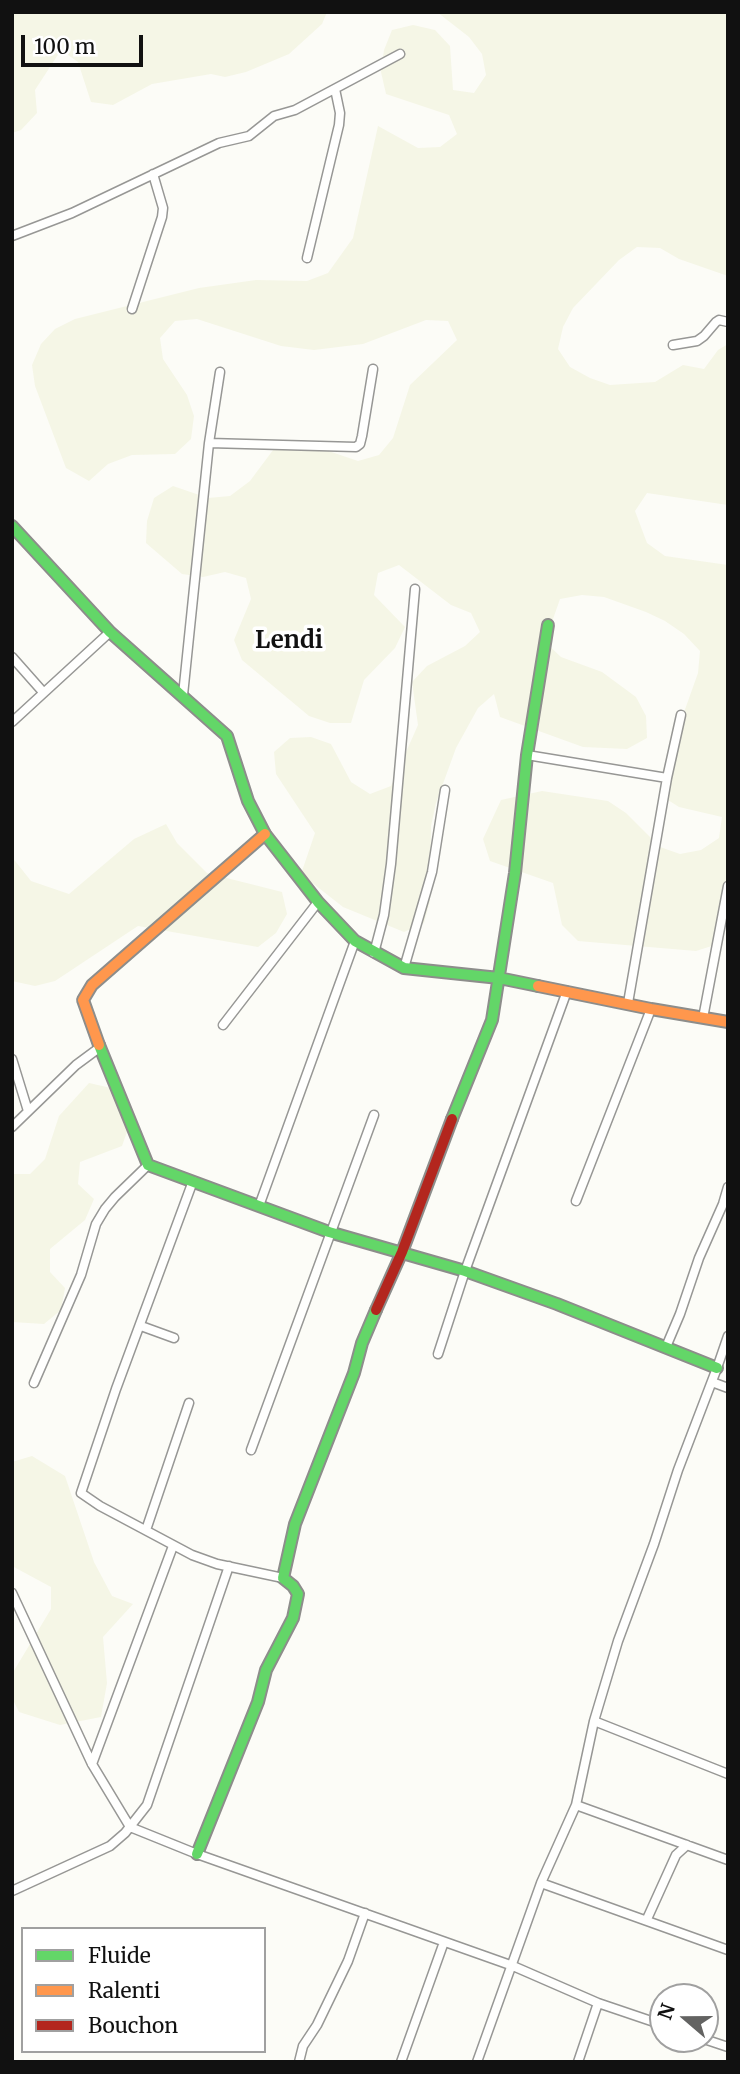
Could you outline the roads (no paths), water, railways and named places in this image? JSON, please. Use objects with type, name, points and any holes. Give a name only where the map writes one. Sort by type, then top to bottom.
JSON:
[{"type":"street","points":[[12,236],[72,213],[219,143],[249,136],[274,116],[295,110],[400,54]]},
{"type":"street","points":[[307,258],[339,125],[340,113],[335,89]]},
{"type":"street","points":[[132,309],[162,217],[163,208],[153,174]]},
{"type":"street","points":[[673,345],[697,341],[719,320],[728,322]]},
{"type":"street","points":[[209,443],[356,447],[362,436],[373,369]]},
{"type":"street","points":[[183,695],[209,443],[220,372]]},
{"type":"street","points":[[12,526],[110,632],[227,736],[248,801],[265,834],[318,902],[355,941],[404,968],[499,978],[728,1022]]},
{"type":"street","points":[[374,953],[384,915],[391,864],[415,589]]},
{"type":"street","points":[[283,1578],[295,1524],[354,1373],[362,1343],[402,1252],[492,1020],[515,873],[527,755],[548,625]]},
{"type":"street","points":[[12,722],[110,632]]},
{"type":"street","points":[[12,657],[43,692]]},
{"type":"street","points":[[628,1003],[667,778],[681,715]]},
{"type":"street","points":[[527,755],[667,778]]},
{"type":"street","points":[[404,968],[432,872],[445,790]]},
{"type":"street","points":[[265,834],[92,985],[83,1000],[99,1048],[148,1165],[329,1233],[465,1271],[718,1368]]},
{"type":"street","points":[[703,1018],[728,886]]},
{"type":"street","points":[[223,1025],[318,902]]},
{"type":"street","points":[[259,1206],[355,941]]},
{"type":"street","points":[[438,1354],[465,1271],[567,991]]},
{"type":"street","points":[[576,1201],[651,1009]]},
{"type":"street","points":[[12,1127],[76,1065],[99,1048]]},
{"type":"street","points":[[12,1059],[27,1111]]},
{"type":"street","points":[[251,1450],[374,1115]]},
{"type":"street","points":[[34,1382],[80,1275],[100,1216],[114,1197],[148,1165]]},
{"type":"street","points":[[193,1181],[116,1389],[81,1493],[192,1555],[283,1578],[298,1594],[293,1618],[266,1670],[258,1702],[197,1854]]},
{"type":"street","points":[[666,1347],[728,1186]]},
{"type":"street","points":[[141,1326],[174,1338]]},
{"type":"street","points":[[477,2062],[541,1882],[576,1805],[594,1721],[618,1641],[728,1336]]},
{"type":"street","points":[[712,1382],[728,1388]]},
{"type":"street","points":[[146,1530],[189,1403]]},
{"type":"street","points":[[92,1764],[173,1546]]},
{"type":"street","points":[[12,1891],[110,1846],[130,1828],[147,1805],[229,1566]]},
{"type":"street","points":[[12,1593],[92,1764],[130,1828],[513,1966],[598,2003],[649,2020]]},
{"type":"street","points":[[594,1721],[728,1774]]},
{"type":"street","points":[[576,1805],[728,1860]]},
{"type":"street","points":[[647,1919],[676,1855],[687,1845]]},
{"type":"street","points":[[541,1882],[728,1950]]},
{"type":"street","points":[[299,2062],[303,2046],[317,2025],[348,1961],[365,1913]]},
{"type":"street","points":[[401,2062],[444,1942]]},
{"type":"street","points":[[578,2062],[598,2003]]},
{"type":"district","name":"Lendi","points":[[289,641]]}]
